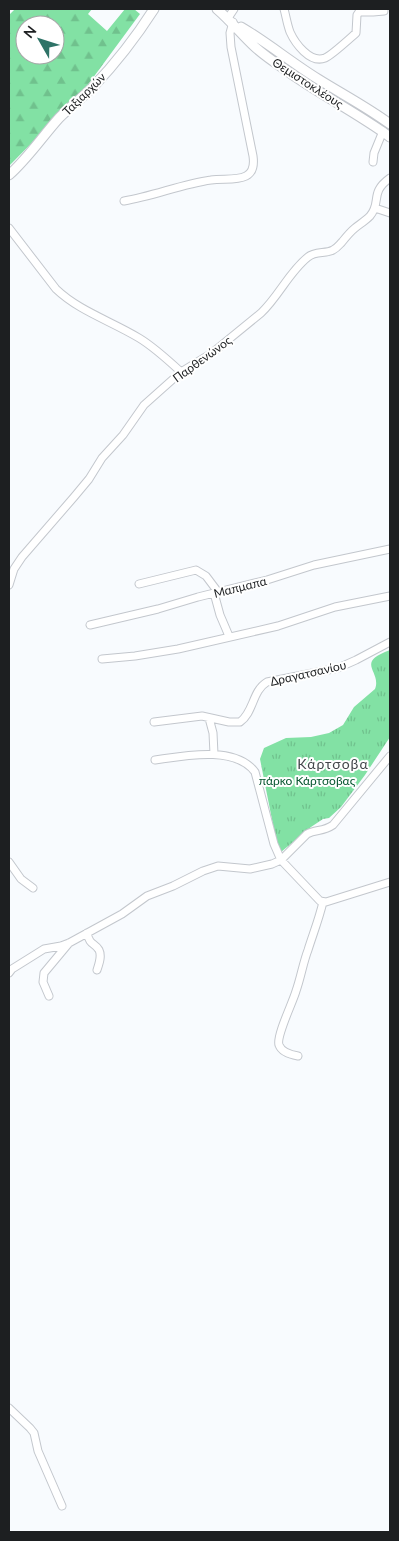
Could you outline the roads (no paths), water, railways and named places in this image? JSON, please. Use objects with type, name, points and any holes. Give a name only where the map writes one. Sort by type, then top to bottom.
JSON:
[{"type":"street","name":"Ταξιαρχών","points":[[9,175],[26,159],[58,120],[94,86],[116,61],[154,9]]},
{"type":"street","name":"Θεμιστοκλέους","points":[[217,9],[255,46],[285,70],[386,134]]},
{"type":"street","points":[[124,201],[211,180],[245,177],[250,173],[254,164],[253,156],[231,47],[230,20],[234,9]]},
{"type":"street","points":[[284,9],[290,30],[296,41],[310,56],[319,60],[328,56],[356,33],[357,15],[359,12],[381,12],[384,9]]},
{"type":"street","name":"Θεμιστοκλέους","points":[[230,20],[261,39],[291,62],[390,124]]},
{"type":"street","points":[[373,162],[374,153],[386,134]]},
{"type":"street","name":"Παρθενώνος","points":[[9,585],[14,569],[22,556],[74,497],[104,454],[123,435],[144,405],[181,372],[212,353],[261,313],[306,258],[312,254],[335,249],[352,230],[369,217],[375,208],[378,190],[390,178]]},
{"type":"street","points":[[375,208],[390,213]]},
{"type":"street","points":[[9,228],[64,297],[140,339],[181,372]]},
{"type":"street","name":"Μαπμαπα","points":[[90,625],[267,580],[314,565],[390,549]]},
{"type":"street","points":[[139,584],[196,570],[206,576],[216,592],[220,615],[229,636]]},
{"type":"street","points":[[102,659],[135,656],[178,648],[278,626],[335,607],[390,596]]},
{"type":"street","name":"Δραγατσανίου","points":[[154,722],[186,717],[240,722],[246,716],[258,689],[266,682],[338,668],[390,642]]},
{"type":"street","points":[[210,718],[214,754]]},
{"type":"street","points":[[155,760],[214,754],[235,759],[255,772],[274,844],[281,860],[317,899],[323,902],[390,882]]},
{"type":"street","points":[[9,973],[12,969],[44,949],[69,943],[122,914],[147,896],[203,871],[218,866],[258,868],[281,860],[307,834],[323,831],[333,825],[390,756]]},
{"type":"street","points":[[9,862],[33,888]]},
{"type":"street","points":[[298,1056],[282,1050],[279,1040],[323,902]]},
{"type":"street","points":[[87,933],[90,943],[100,953],[97,970]]},
{"type":"street","points":[[49,996],[43,982],[44,973],[69,943]]},
{"type":"street","points":[[9,1408],[34,1433],[41,1459],[62,1506]]},
{"type":"district","name":"Κάρτσοβα","points":[[333,763]]},
{"type":"park label","name":"πάρκο Κάρτσοβας","points":[[307,780]]}]
